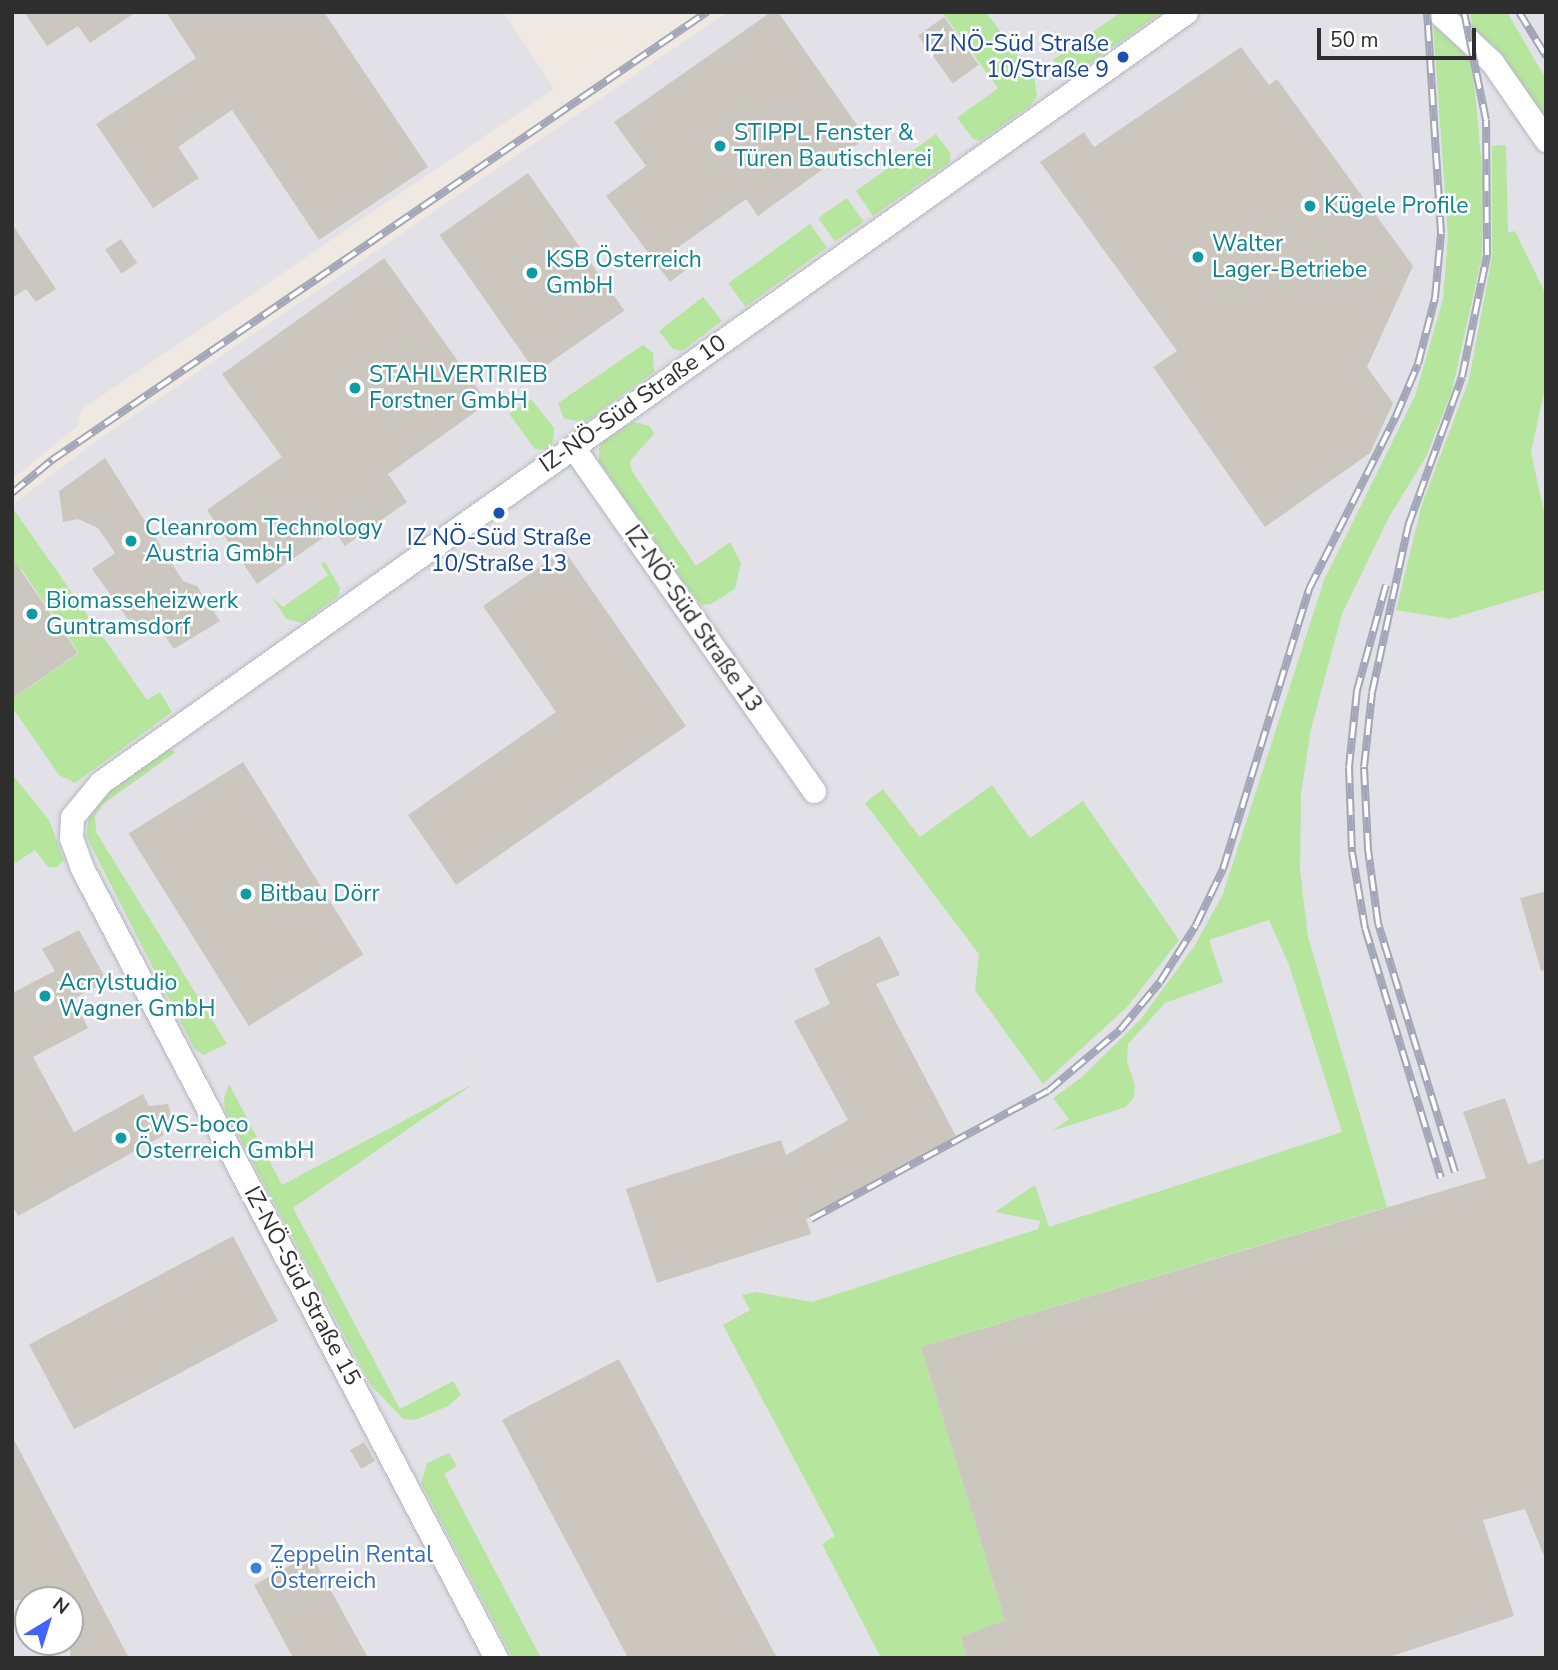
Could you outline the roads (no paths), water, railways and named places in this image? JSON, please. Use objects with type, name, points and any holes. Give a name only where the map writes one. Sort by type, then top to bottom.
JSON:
[{"type":"street","name":"IZ-NÖ-Süd Straße 10","points":[[82,800],[111,774],[1186,12]]},
{"type":"street","points":[[1438,12],[1492,62],[1546,140]]},
{"type":"street","name":"IZ-NÖ-Süd Straße 13","points":[[573,447],[814,792]]},
{"type":"street","name":"IZ-NÖ-Süd Straße 15","points":[[82,800],[72,817],[71,838],[82,868],[496,1658]]},
{"type":"railway","points":[[12,493],[52,460],[707,12]]},
{"type":"railway","points":[[811,1219],[1048,1091],[1120,1030],[1160,982],[1196,925],[1223,869],[1309,589],[1396,416],[1418,364],[1435,298],[1441,233],[1427,12]]},
{"type":"railway","points":[[1455,1172],[1378,923],[1368,849],[1364,767],[1372,693],[1408,526],[1462,377],[1487,255],[1486,120],[1464,12]]},
{"type":"railway","points":[[1519,12],[1546,56]]},
{"type":"railway","points":[[1386,585],[1357,690],[1349,767],[1352,852],[1365,928],[1441,1178]]},
{"type":"place","name":"IZ NÖ-Süd Straße 10/Straße 9","points":[[1123,57]]},
{"type":"place","name":"STIPPL Fenster & Türen Bautischlerei","points":[[720,146]]},
{"type":"place","name":"Kügele Profile","points":[[1310,206]]},
{"type":"place","name":"Walter Lager-Betriebe","points":[[1198,257]]},
{"type":"place","name":"KSB Österreich GmbH","points":[[532,273]]},
{"type":"place","name":"STAHLVERTRIEB Forstner GmbH","points":[[355,388]]},
{"type":"place","name":"IZ NÖ-Süd Straße 10/Straße 13","points":[[499,513]]},
{"type":"place","name":"Cleanroom Technology Austria GmbH","points":[[131,541]]},
{"type":"place","name":"Biomasseheizwerk Guntramsdorf","points":[[32,614]]},
{"type":"place","name":"Bitbau Dörr","points":[[246,894]]},
{"type":"place","name":"Acrylstudio Wagner GmbH","points":[[45,996]]},
{"type":"place","name":"CWS-boco Österreich GmbH","points":[[121,1138]]},
{"type":"place","name":"Zeppelin Rental Österreich","points":[[256,1568]]}]
